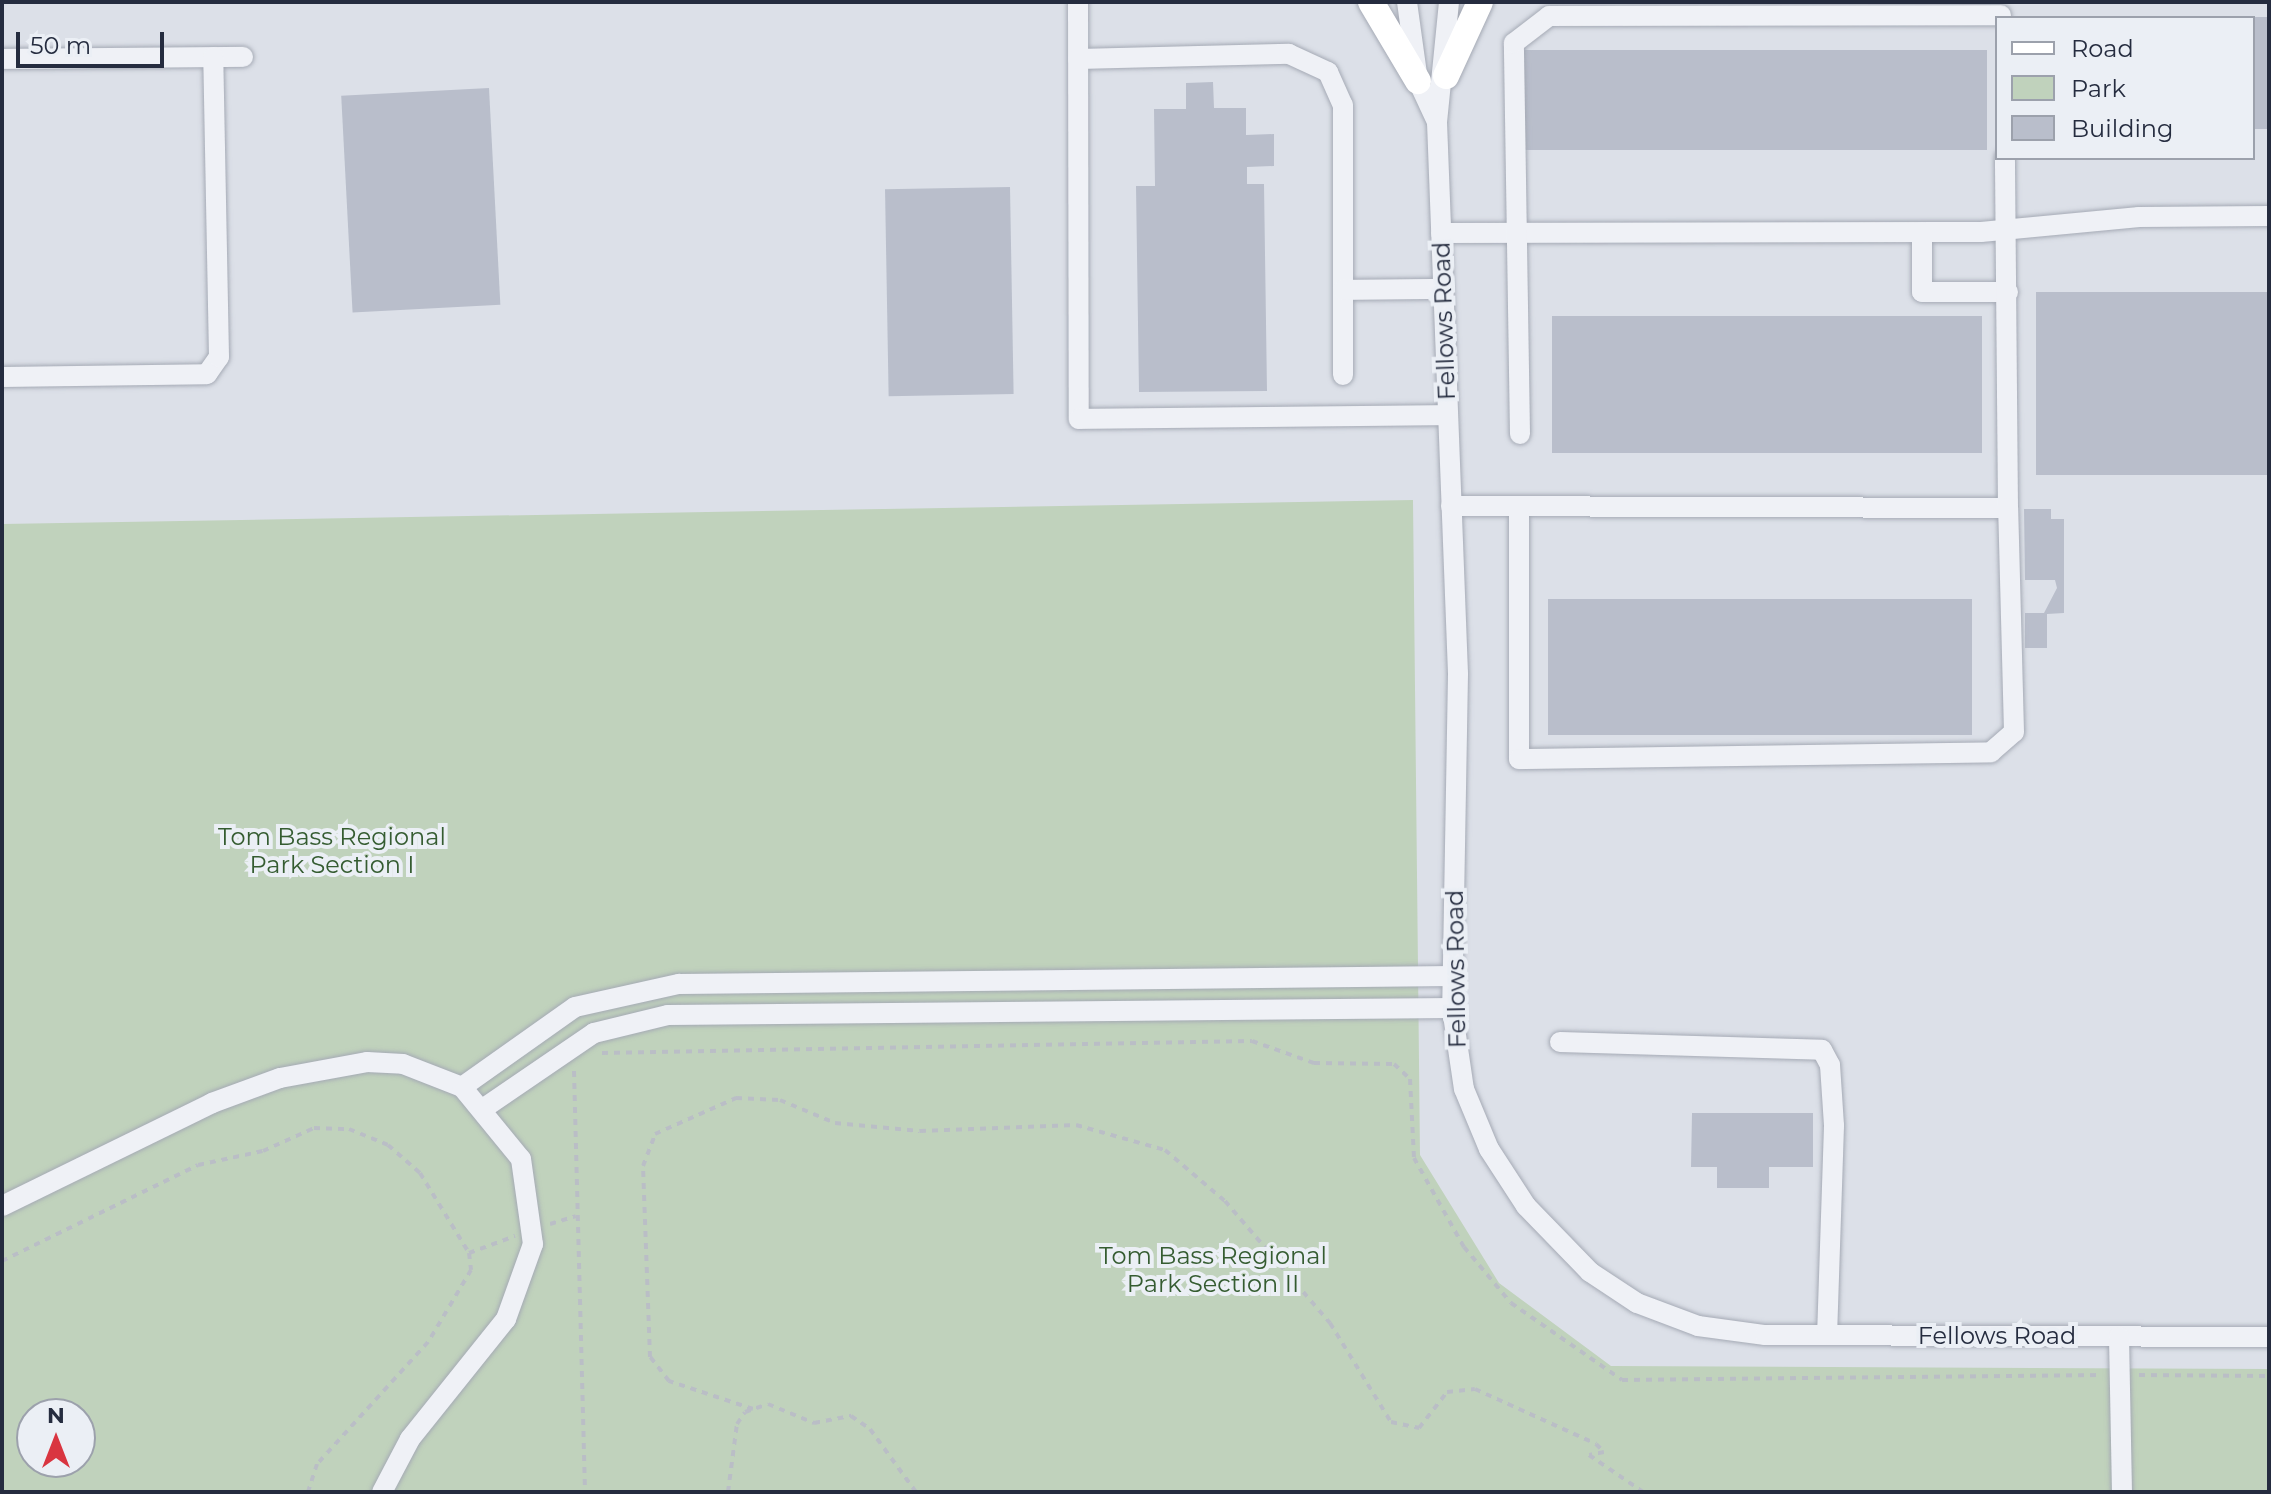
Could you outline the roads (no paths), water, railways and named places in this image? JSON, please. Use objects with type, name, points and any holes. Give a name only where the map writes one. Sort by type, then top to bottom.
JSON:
[{"type":"main road","points":[[1371,2],[1418,81]]},
{"type":"main road","points":[[1446,76],[1480,2]]},
{"type":"street","points":[[1078,2],[1079,419],[1448,415]]},
{"type":"street","name":"Fellows Road","points":[[1407,2],[1418,81],[1437,122]]},
{"type":"street","name":"Fellows Road","points":[[1449,2],[1446,76],[1437,122],[1458,674],[1452,1008],[1457,1063],[1476,1123],[1526,1206],[1577,1262],[1637,1303],[1698,1326],[1827,1335],[2269,1337]]},
{"type":"street","points":[[1520,434],[1514,43],[1549,16],[2001,12]]},
{"type":"street","points":[[1078,59],[1289,54],[1328,72],[1343,105],[1343,375]]},
{"type":"street","points":[[2,377],[207,374],[219,357],[213,57]]},
{"type":"street","points":[[2,59],[243,57]]},
{"type":"street","points":[[1519,507],[1519,759],[1991,752],[2014,732],[2008,508],[2005,160]]},
{"type":"street","points":[[1441,233],[1922,232],[2269,216]]},
{"type":"street","points":[[1922,232],[1922,292],[2008,292]]},
{"type":"street","points":[[1343,290],[1443,289]]},
{"type":"street","points":[[1451,506],[2008,508]]},
{"type":"street","points":[[462,1087],[575,1007],[698,984],[1453,976]]},
{"type":"street","points":[[1055,980],[1055,1011]]},
{"type":"street","points":[[698,984],[699,1014]]},
{"type":"street","points":[[484,1108],[594,1033],[699,1014],[1452,1008]]},
{"type":"street","points":[[1560,1042],[1822,1050],[1830,1065],[1834,1126],[1827,1335]]},
{"type":"street","points":[[2,1206],[241,1089],[280,1078],[367,1062],[403,1064],[462,1087],[484,1108],[521,1159],[530,1186],[533,1244],[524,1280],[506,1319],[410,1439],[382,1492]]},
{"type":"street","points":[[2119,1337],[2122,1492]]},
{"type":"park label","name":"Tom Bass Regional Park Section I","points":[[332,851]]},
{"type":"park label","name":"Tom Bass Regional Park Section II","points":[[1213,1270]]}]
